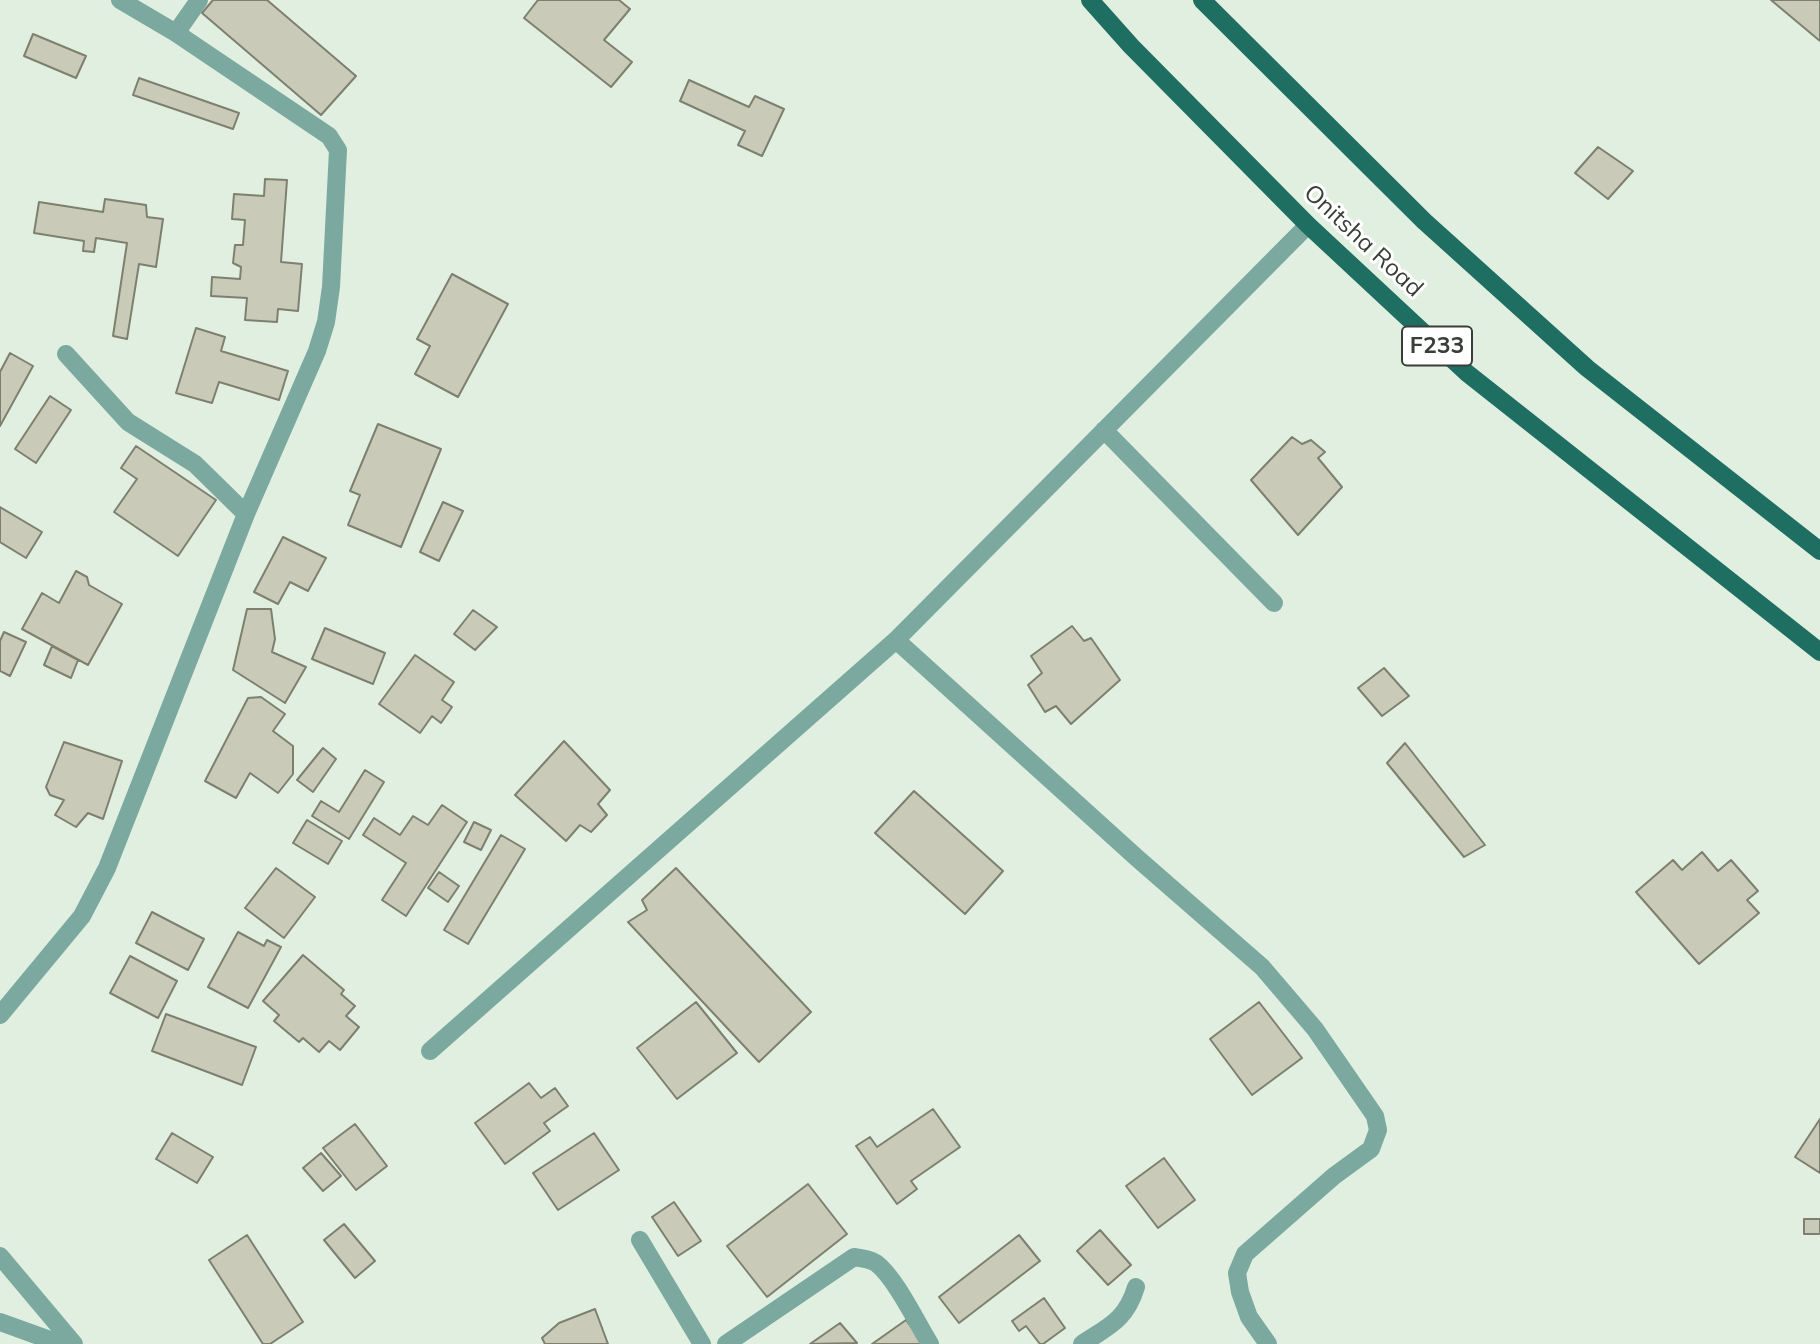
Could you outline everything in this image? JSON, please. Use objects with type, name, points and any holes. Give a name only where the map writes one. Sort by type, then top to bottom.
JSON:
[{"type":"main road","name":"Onitsha Road","points":[[1090,0],[1131,46],[1308,225],[1467,373],[1820,652]]},
{"type":"main road","points":[[1202,0],[1424,221],[1587,368],[1820,551]]},
{"type":"street","points":[[0,1015],[82,916],[107,868],[246,514],[317,351],[326,322],[331,287],[338,150],[329,136],[176,33],[120,0]]},
{"type":"street","points":[[176,33],[199,0]]},
{"type":"street","points":[[430,1051],[896,640],[1308,225]]},
{"type":"street","points":[[66,354],[128,422],[195,464],[246,514]]},
{"type":"street","points":[[1104,429],[1273,603]]},
{"type":"street","points":[[896,640],[1262,967],[1315,1029],[1375,1116],[1378,1130],[1371,1149],[1334,1176],[1245,1254],[1237,1273],[1240,1293],[1249,1317],[1268,1344]]},
{"type":"street","points":[[640,1240],[702,1344]]},
{"type":"street","points":[[0,1256],[74,1344]]},
{"type":"street","points":[[726,1344],[854,1257],[875,1263],[886,1274],[930,1344]]},
{"type":"street","points":[[1082,1344],[1117,1321],[1130,1306],[1136,1287]]},
{"type":"street","points":[[0,1322],[61,1344]]},
{"type":"building","points":[[213,0],[267,0],[356,76],[321,115],[202,13]]},
{"type":"building","points":[[538,0],[619,0],[630,9],[604,40],[632,62],[611,87],[524,18]]},
{"type":"building","points":[[1771,0],[1820,0],[1820,41]]},
{"type":"building","points":[[33,34],[86,56],[76,78],[24,56]]},
{"type":"building","points":[[139,78],[239,113],[233,129],[133,95]]},
{"type":"building","points":[[689,80],[749,107],[755,96],[784,109],[762,156],[738,145],[745,131],[680,101]]},
{"type":"building","points":[[1598,147],[1633,171],[1608,199],[1575,173]]},
{"type":"building","points":[[265,179],[287,180],[281,262],[302,264],[298,311],[278,309],[277,322],[245,320],[247,298],[211,296],[212,277],[240,279],[241,267],[233,263],[235,245],[243,245],[245,220],[232,219],[234,194],[264,196]]},
{"type":"building","points":[[105,199],[146,205],[147,217],[163,219],[156,267],[139,264],[127,339],[113,336],[127,243],[96,238],[94,252],[83,251],[84,241],[34,233],[39,202],[103,212]]},
{"type":"building","points":[[452,274],[508,304],[458,397],[415,374],[430,346],[417,339]]},
{"type":"building","points":[[196,328],[225,337],[221,351],[288,371],[279,400],[219,382],[212,403],[176,393]]},
{"type":"building","points":[[10,353],[33,366],[0,426],[0,372]]},
{"type":"building","points":[[50,396],[71,410],[36,463],[15,449]]},
{"type":"building","points":[[378,424],[441,449],[401,547],[348,525],[360,495],[350,491]]},
{"type":"building","points":[[1292,437],[1302,444],[1311,440],[1325,452],[1318,458],[1342,487],[1298,535],[1251,480]]},
{"type":"building","points":[[136,446],[216,500],[178,556],[114,512],[137,479],[121,468]]},
{"type":"building","points":[[443,502],[463,511],[439,561],[420,552]]},
{"type":"building","points":[[0,507],[42,532],[26,558],[0,542]]},
{"type":"building","points":[[283,537],[326,558],[308,591],[290,582],[278,604],[254,592]]},
{"type":"building","points":[[76,571],[87,577],[89,585],[122,604],[88,665],[22,629],[42,593],[59,603]]},
{"type":"building","points":[[247,609],[271,609],[275,639],[272,652],[306,667],[285,703],[233,670]]},
{"type":"building","points":[[473,610],[497,627],[475,650],[454,634]]},
{"type":"building","points":[[1072,626],[1084,641],[1091,638],[1120,680],[1071,724],[1056,706],[1045,712],[1028,685],[1042,673],[1031,656]]},
{"type":"building","points":[[325,628],[385,653],[373,684],[312,659]]},
{"type":"building","points":[[4,632],[26,642],[10,676],[0,671],[0,641]]},
{"type":"building","points":[[52,646],[78,660],[71,678],[44,665]]},
{"type":"building","points":[[415,655],[454,682],[442,700],[452,707],[441,723],[432,716],[420,733],[379,704]]},
{"type":"building","points":[[1384,668],[1409,696],[1382,716],[1358,688]]},
{"type":"building","points":[[261,697],[285,714],[273,731],[293,746],[293,774],[278,793],[250,773],[236,798],[205,781],[248,698]]},
{"type":"building","points":[[564,741],[610,790],[598,804],[607,815],[591,832],[580,825],[566,841],[515,795]]},
{"type":"building","points":[[64,742],[122,761],[103,819],[88,813],[76,827],[55,815],[64,800],[50,795],[46,787]]},
{"type":"building","points":[[1405,743],[1485,845],[1464,857],[1387,763]]},
{"type":"building","points":[[323,748],[336,759],[313,792],[297,780]]},
{"type":"building","points":[[365,770],[384,782],[349,839],[312,816],[321,801],[339,812]]},
{"type":"building","points":[[914,791],[1003,871],[965,914],[875,833]]},
{"type":"building","points":[[442,805],[467,822],[406,916],[382,900],[406,863],[363,835],[374,818],[400,835],[413,816],[428,825]]},
{"type":"building","points":[[307,820],[342,841],[328,864],[293,843]]},
{"type":"building","points":[[474,822],[491,830],[481,850],[464,842]]},
{"type":"building","points":[[501,835],[525,849],[468,944],[444,930]]},
{"type":"building","points":[[1702,852],[1718,871],[1731,860],[1758,891],[1747,900],[1759,913],[1699,964],[1636,892],[1673,860],[1682,870]]},
{"type":"building","points":[[276,868],[315,897],[284,938],[245,908]]},
{"type":"building","points":[[676,868],[811,1012],[759,1062],[628,922],[647,910],[642,900]]},
{"type":"building","points":[[439,872],[459,886],[448,902],[428,888]]},
{"type":"building","points":[[152,912],[204,939],[188,970],[136,943]]},
{"type":"building","points":[[238,932],[264,946],[267,940],[281,947],[248,1008],[208,987]]},
{"type":"building","points":[[303,955],[344,990],[341,994],[355,1006],[346,1016],[359,1027],[340,1050],[329,1041],[319,1052],[303,1038],[299,1042],[274,1021],[279,1015],[263,1001]]},
{"type":"building","points":[[130,956],[177,981],[158,1018],[110,993]]},
{"type":"building","points":[[696,1002],[737,1053],[677,1099],[637,1048]]},
{"type":"building","points":[[1259,1002],[1302,1058],[1252,1095],[1210,1039]]},
{"type":"building","points":[[166,1014],[256,1047],[242,1085],[152,1051]]},
{"type":"building","points":[[529,1083],[541,1098],[555,1088],[568,1106],[544,1123],[550,1131],[505,1164],[475,1123]]},
{"type":"building","points":[[933,1109],[960,1147],[911,1181],[917,1189],[897,1204],[856,1146],[870,1137],[877,1147]]},
{"type":"building","points":[[1820,1119],[1820,1173],[1795,1157]]},
{"type":"building","points":[[355,1124],[387,1166],[356,1190],[323,1148]]},
{"type":"building","points":[[172,1133],[213,1157],[197,1183],[156,1159]]},
{"type":"building","points":[[594,1133],[619,1170],[558,1210],[533,1173]]},
{"type":"building","points":[[321,1153],[341,1176],[323,1191],[303,1168]]},
{"type":"building","points":[[1164,1158],[1195,1200],[1158,1228],[1126,1186]]},
{"type":"building","points":[[808,1184],[847,1234],[767,1297],[727,1246]]},
{"type":"building","points":[[674,1202],[701,1241],[678,1256],[652,1217]]},
{"type":"building","points":[[1804,1219],[1820,1219],[1820,1234],[1804,1234]]},
{"type":"building","points":[[344,1224],[375,1261],[355,1278],[324,1240]]},
{"type":"building","points":[[1100,1230],[1131,1265],[1108,1285],[1077,1251]]},
{"type":"building","points":[[247,1235],[303,1322],[270,1344],[263,1344],[209,1260]]},
{"type":"building","points":[[1019,1235],[1040,1261],[959,1323],[939,1297]]},
{"type":"building","points":[[1044,1298],[1065,1328],[1040,1344],[1026,1326],[1019,1331],[1012,1321]]},
{"type":"building","points":[[595,1309],[608,1344],[545,1344],[542,1338],[559,1323]]},
{"type":"building","points":[[906,1320],[924,1344],[872,1344]]},
{"type":"building","points":[[840,1323],[857,1343],[810,1344]]}]
